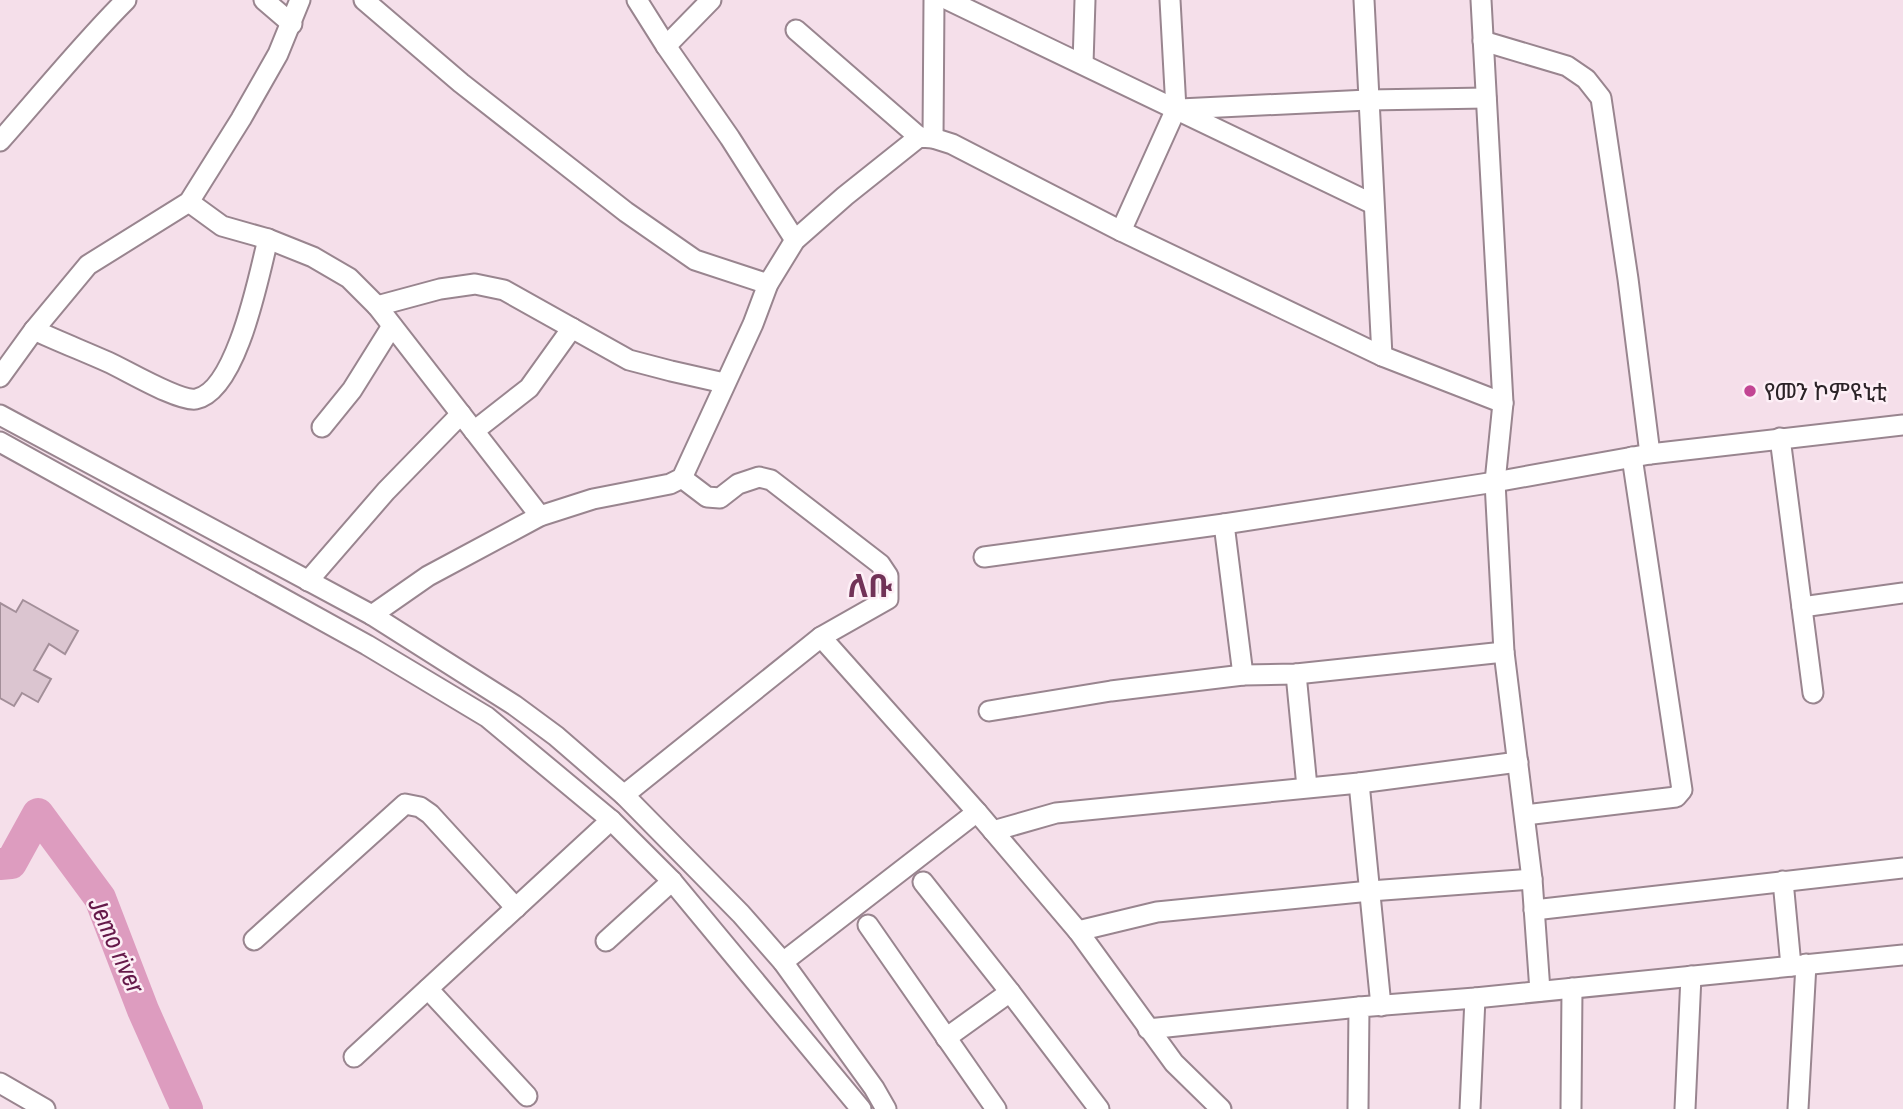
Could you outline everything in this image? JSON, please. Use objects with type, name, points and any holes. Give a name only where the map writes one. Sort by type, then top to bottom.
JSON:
[{"type":"street","points":[[0,141],[90,36],[125,0]]},
{"type":"street","points":[[264,0],[292,24]]},
{"type":"street","points":[[0,376],[88,265],[189,202],[278,54],[300,0]]},
{"type":"street","points":[[364,0],[472,92],[646,226],[695,260],[768,284]]},
{"type":"street","points":[[637,0],[795,240]]},
{"type":"street","points":[[666,46],[711,0]]},
{"type":"street","points":[[926,137],[934,0]]},
{"type":"street","points":[[948,0],[1373,204]]},
{"type":"street","points":[[1083,64],[1085,0]]},
{"type":"street","points":[[1121,231],[1176,109],[1170,0]]},
{"type":"street","points":[[1364,0],[1382,356]]},
{"type":"street","points":[[1481,0],[1503,402],[1495,482],[1504,652],[1532,880],[1540,991]]},
{"type":"street","points":[[796,30],[926,137],[953,144],[1121,231],[1382,356],[1503,402]]},
{"type":"street","points":[[1483,41],[1567,66],[1586,79],[1601,98],[1628,279],[1641,455],[1682,790],[1676,797],[1525,815]]},
{"type":"street","points":[[1176,109],[1368,100],[1486,98]]},
{"type":"street","points":[[372,615],[429,576],[540,516],[593,499],[670,485],[682,478],[768,284],[795,240],[845,196],[926,137]]},
{"type":"street","points":[[189,202],[222,226],[268,239],[313,257],[349,278],[377,306],[540,516]]},
{"type":"street","points":[[34,330],[109,362],[179,397],[195,400],[211,392],[234,358],[246,329],[268,239]]},
{"type":"street","points":[[377,306],[440,289],[475,284],[505,290],[629,359],[724,383]]},
{"type":"street","points":[[322,427],[352,390],[392,326]]},
{"type":"street","points":[[474,431],[529,388],[572,328]]},
{"type":"street","points":[[308,580],[386,491],[461,414]]},
{"type":"street","points":[[0,415],[372,615],[514,705],[556,736],[624,795],[741,914],[783,962],[874,1088],[886,1109]]},
{"type":"street","points":[[984,557],[1224,524],[1495,482],[1641,455],[1903,425]]},
{"type":"street","points":[[1780,438],[1813,693]]},
{"type":"street","points":[[0,442],[367,645],[487,717],[611,820],[673,881],[860,1109]]},
{"type":"street","points":[[624,795],[821,637],[888,599],[888,576],[880,564],[771,480],[759,477],[738,484],[720,498],[707,497],[682,478]]},
{"type":"street","points":[[1224,524],[1243,675]]},
{"type":"street","points":[[206,556],[218,532]]},
{"type":"street","points":[[1802,607],[1903,593]]},
{"type":"street","points":[[821,637],[977,812],[1078,931],[1174,1063],[1221,1109]]},
{"type":"street","points":[[989,711],[1111,691],[1243,675],[1296,674],[1504,652]]},
{"type":"street","points":[[1296,674],[1307,787]]},
{"type":"street","points":[[993,831],[1056,813],[1359,783],[1518,762]]},
{"type":"street","points":[[1359,783],[1381,1006]]},
{"type":"street","points":[[254,940],[405,804],[420,807],[430,814],[516,908]]},
{"type":"street","points":[[783,962],[977,812]]},
{"type":"street","points":[[354,1056],[611,820]]},
{"type":"street","points":[[1534,910],[1903,868]]},
{"type":"street","points":[[1078,931],[1157,912],[1370,891],[1532,880]]},
{"type":"street","points":[[606,941],[673,881]]},
{"type":"street","points":[[1783,881],[1798,965],[1798,1109]]},
{"type":"street","points":[[923,882],[1099,1109]]},
{"type":"street","points":[[868,925],[996,1109]]},
{"type":"street","points":[[1149,1029],[1903,955]]},
{"type":"street","points":[[1685,1109],[1691,976]]},
{"type":"street","points":[[1571,1109],[1572,988]]},
{"type":"street","points":[[428,989],[527,1096]]},
{"type":"street","points":[[946,1038],[1010,992]]},
{"type":"street","points":[[1469,1109],[1475,998]]},
{"type":"street","points":[[1358,1109],[1359,1007]]},
{"type":"street","points":[[0,1083],[45,1109]]},
{"type":"building","points":[[23,600],[78,631],[65,654],[49,644],[34,670],[51,679],[38,702],[22,693],[14,706],[0,698],[0,603],[16,612]]},
{"type":"waterway","name":"Jemo river","points":[[0,864],[11,863],[38,814],[100,898],[143,1010],[187,1109]]},
{"type":"place","name":"የመን ኮምዩኒቲ","points":[[1750,391]]},
{"type":"district","name":"ለቡ","points":[[870,585]]}]
